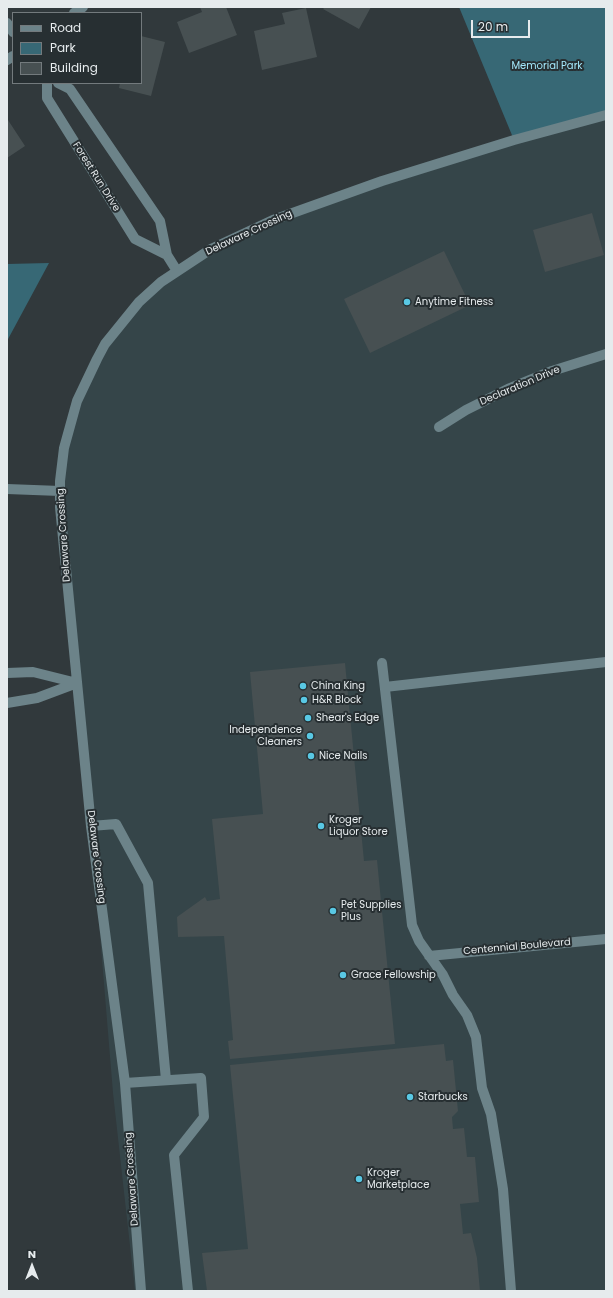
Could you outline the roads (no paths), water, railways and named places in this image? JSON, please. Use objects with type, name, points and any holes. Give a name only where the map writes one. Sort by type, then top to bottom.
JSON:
[{"type":"street","name":"Forest Run Drive","points":[[46,84],[47,98],[135,239],[167,255]]},
{"type":"street","points":[[60,84],[70,90],[160,220],[167,255],[177,271]]},
{"type":"street","name":"Delaware Crossing","points":[[141,1291],[125,1083],[91,826],[60,507],[64,448],[77,401],[96,359],[105,344],[140,302],[160,282],[211,248],[273,220],[382,180],[514,140],[606,115]]},
{"type":"street","name":"Declaration Drive","points":[[439,427],[466,410],[508,389],[552,371],[606,354]]},
{"type":"street","points":[[7,490],[60,491]]},
{"type":"street","points":[[385,687],[606,662]]},
{"type":"street","points":[[382,663],[412,925],[428,956],[442,975],[453,995],[467,1015],[476,1036],[482,1088],[491,1114],[503,1189],[511,1291]]},
{"type":"street","points":[[7,673],[33,672],[77,683]]},
{"type":"street","points":[[7,703],[37,698],[77,683]]},
{"type":"street","points":[[91,826],[116,824],[148,883],[166,1080]]},
{"type":"street","name":"Centennial Boulevard","points":[[428,956],[606,939]]},
{"type":"street","points":[[125,1083],[201,1078],[204,1118],[174,1155],[188,1291]]},
{"type":"place","name":"Anytime Fitness","points":[[407,302]]},
{"type":"place","name":"China King","points":[[303,686]]},
{"type":"place","name":"H&R Block","points":[[304,700]]},
{"type":"place","name":"Shear's Edge","points":[[308,718]]},
{"type":"place","name":"Independence Cleaners","points":[[310,736]]},
{"type":"place","name":"Nice Nails","points":[[311,756]]},
{"type":"place","name":"Kroger Liquor Store","points":[[321,826]]},
{"type":"place","name":"Pet Supplies Plus","points":[[333,911]]},
{"type":"place","name":"Grace Fellowship","points":[[343,975]]},
{"type":"place","name":"Starbucks","points":[[410,1097]]},
{"type":"place","name":"Kroger Marketplace","points":[[359,1179]]},
{"type":"park label","name":"Memorial Park","points":[[547,66]]}]
